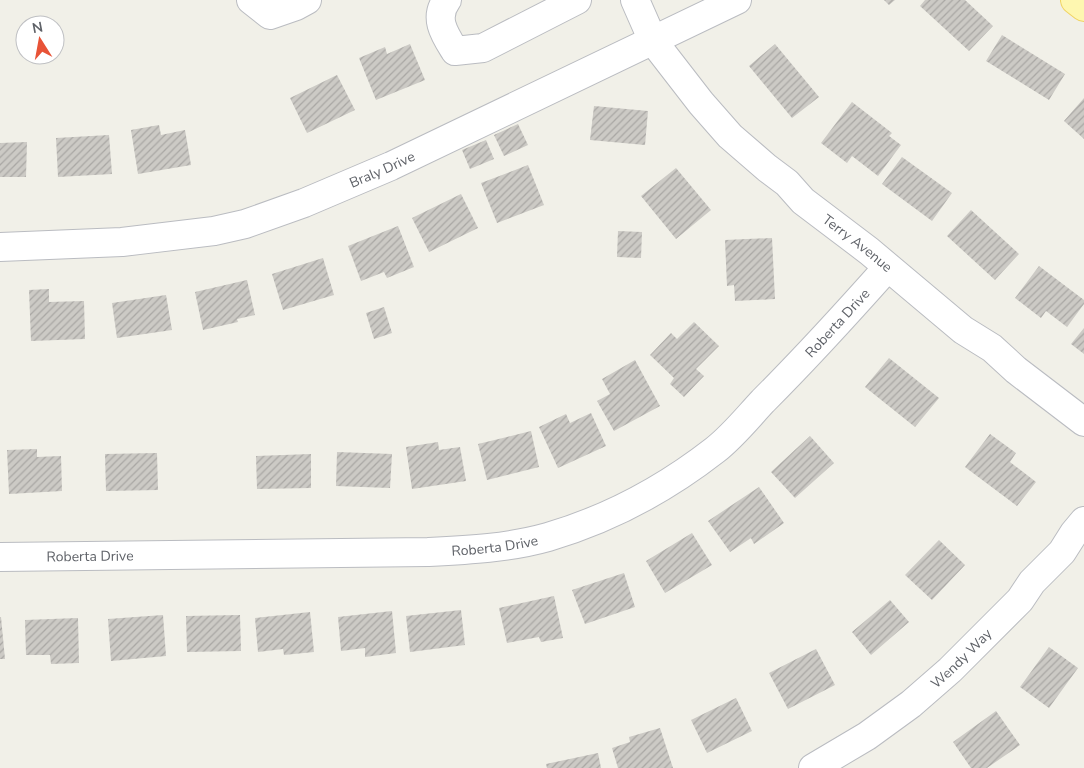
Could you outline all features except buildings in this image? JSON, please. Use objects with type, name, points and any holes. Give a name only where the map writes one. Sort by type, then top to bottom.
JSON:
[{"type":"main road","points":[[1075,0],[1084,7]]},
{"type":"street","points":[[251,0],[270,15],[307,0]]},
{"type":"street","points":[[447,0],[442,6],[441,28],[455,51],[483,48],[577,0]]},
{"type":"street","name":"Terry Avenue","points":[[635,0],[653,40],[701,103],[730,136],[767,168],[788,183],[803,201],[869,251],[963,330],[992,348],[1016,370],[1084,422]]},
{"type":"street","name":"Braly Drive","points":[[0,247],[122,242],[214,231],[245,224],[304,203],[391,166],[737,0]]},
{"type":"street","name":"Roberta Drive","points":[[0,557],[428,552],[488,548],[547,537],[602,519],[650,494],[673,481],[717,448],[800,364],[887,268]]},
{"type":"street","name":"Wendy Way","points":[[813,768],[867,736],[911,704],[950,670],[1020,600],[1032,582],[1062,552],[1084,521]]}]
